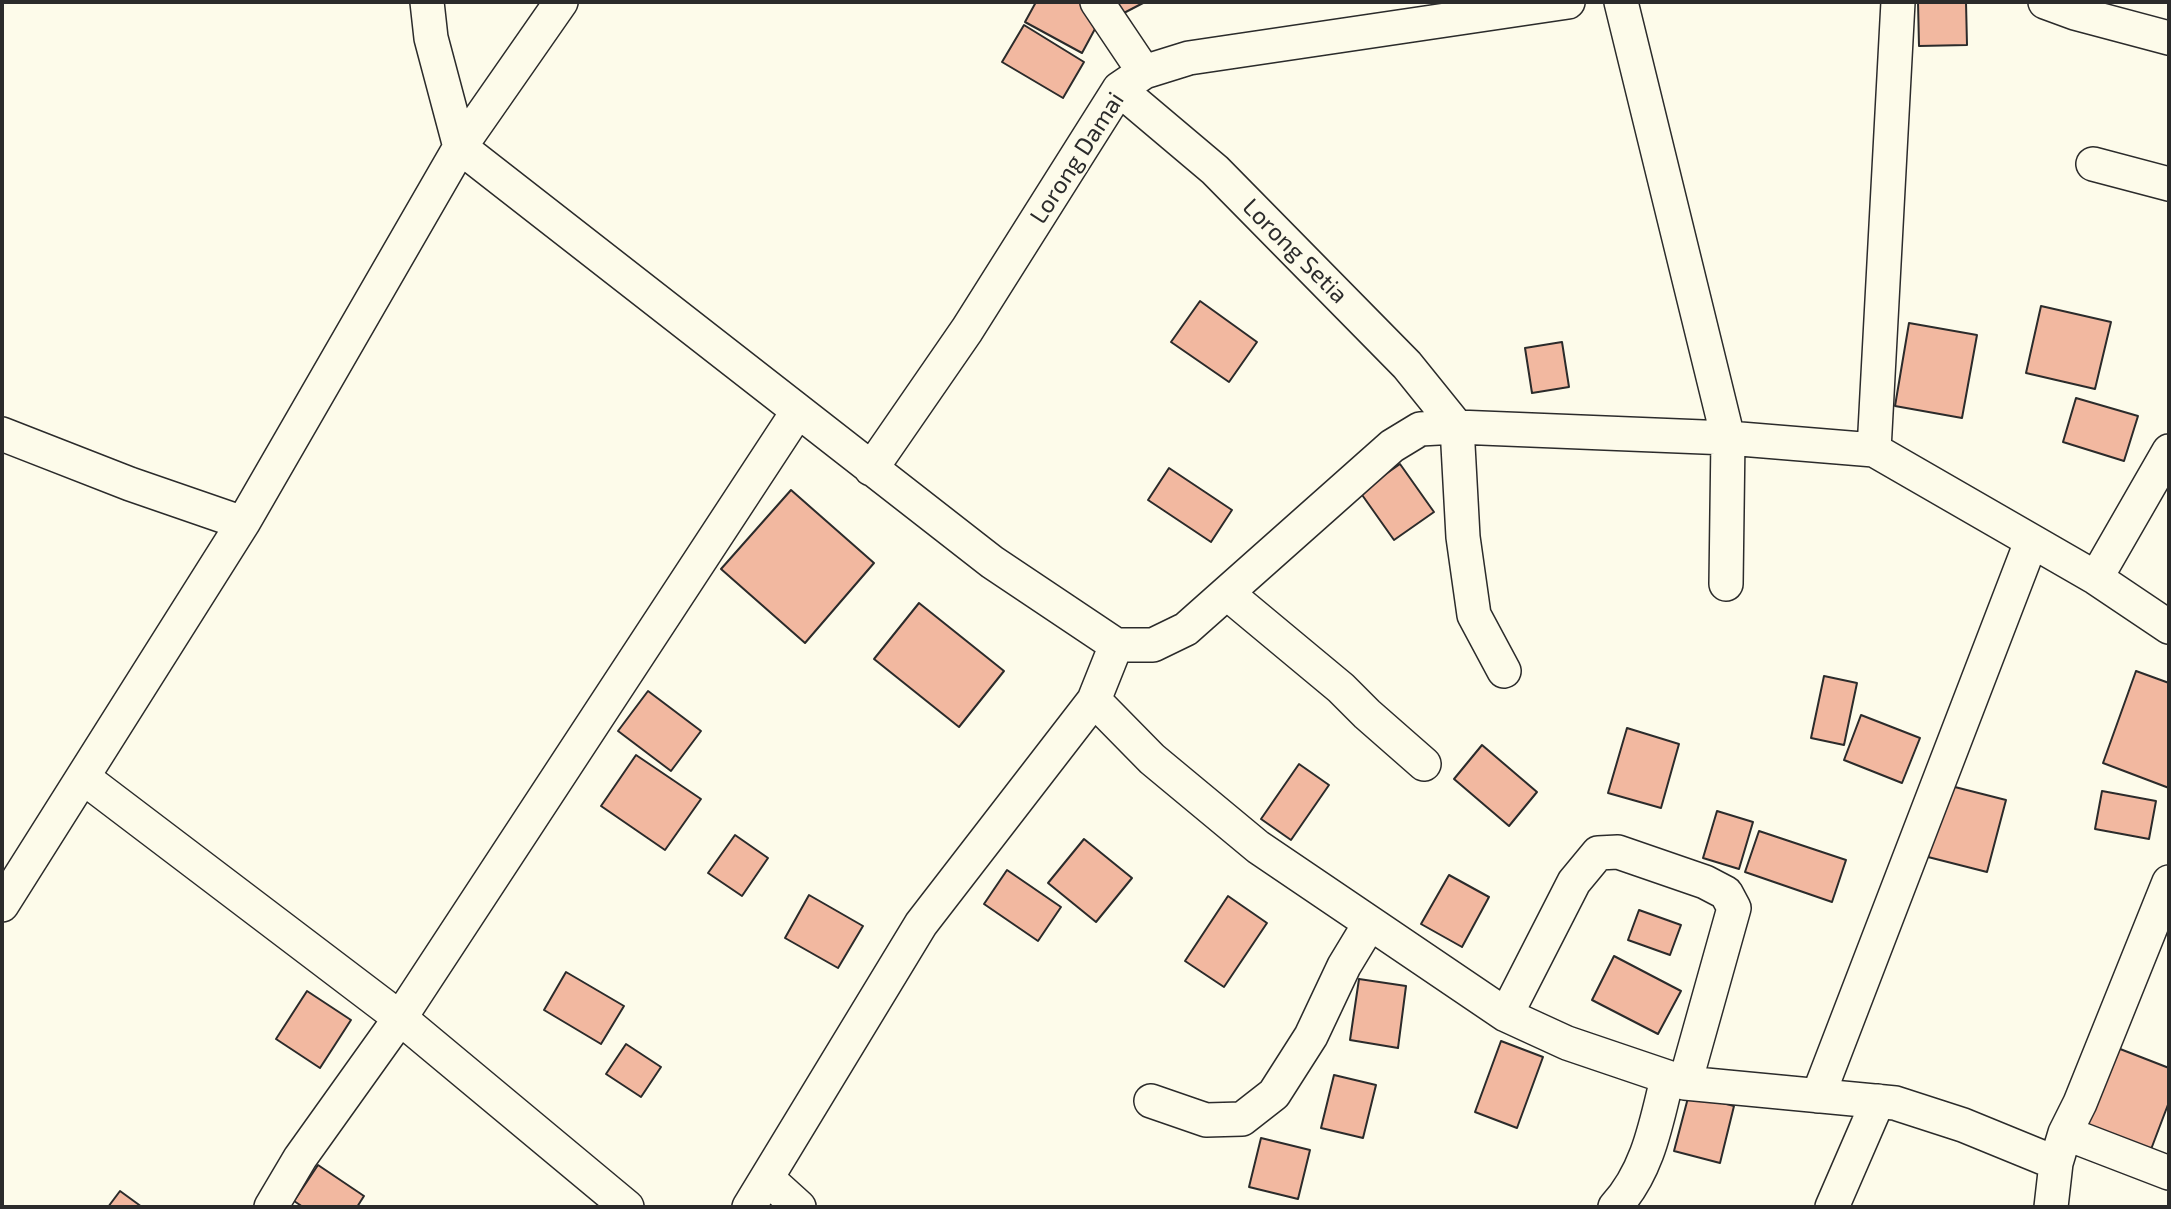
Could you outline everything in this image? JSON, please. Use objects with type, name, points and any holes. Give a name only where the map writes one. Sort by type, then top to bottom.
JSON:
[{"type":"street","points":[[427,2],[431,38],[460,147],[992,562],[1116,645],[1153,645],[1186,629],[1392,446],[1420,429],[1457,427],[1728,438],[1874,450],[2096,578],[2169,627]]},
{"type":"street","points":[[2,905],[84,779],[243,523],[460,147],[561,2]]},
{"type":"street","name":"Lorong Setia","points":[[1097,2],[1132,80],[1215,170],[1407,365],[1457,427]]},
{"type":"street","name":"Lorong Damai","points":[[871,469],[967,330],[1132,80],[1189,58],[1568,2]]},
{"type":"street","points":[[1621,2],[1728,438],[1726,584]]},
{"type":"street","points":[[1874,450],[1898,2]]},
{"type":"street","points":[[2045,2],[2075,13],[2169,38]]},
{"type":"street","points":[[2093,164],[2169,184]]},
{"type":"street","points":[[271,1207],[300,1158],[400,1018],[798,411]]},
{"type":"street","points":[[1457,427],[1463,537],[1474,615],[1504,671]]},
{"type":"street","points":[[2,434],[130,484],[243,523]]},
{"type":"street","points":[[2096,578],[2169,451]]},
{"type":"street","points":[[1818,1096],[2031,542]]},
{"type":"street","points":[[1228,594],[1342,688],[1424,764]]},
{"type":"street","points":[[749,1207],[921,924],[1094,700],[1116,645]]},
{"type":"street","points":[[1094,700],[1152,760],[1258,847],[1506,1014],[1567,1043],[1676,1081],[1895,1103],[1963,1125],[2169,1173]]},
{"type":"street","points":[[84,779],[400,1018],[627,1207]]},
{"type":"street","points":[[1506,1014],[1574,882],[1598,853],[1618,852],[1705,882],[1726,893],[1734,908],[1676,1081],[1650,1150],[1624,1197],[1615,1207]]},
{"type":"street","points":[[2051,1207],[2061,1148],[2169,882]]},
{"type":"street","points":[[1151,1101],[1206,1120],[1242,1119],[1274,1094],[1311,1037],[1344,966],[1370,923]]},
{"type":"street","points":[[1832,1207],[1878,1101]]},
{"type":"street","points":[[767,1178],[799,1207]]},
{"type":"building","points":[[1036,2],[1081,2],[1103,14],[1082,53],[1025,22]]},
{"type":"building","points":[[1113,2],[1145,2],[1120,15]]},
{"type":"building","points":[[1918,2],[1966,2],[1967,45],[1919,46]]},
{"type":"building","points":[[1024,25],[1084,62],[1063,98],[1002,62]]},
{"type":"building","points":[[1200,301],[1257,342],[1229,382],[1171,342]]},
{"type":"building","points":[[2041,306],[2111,322],[2095,389],[2026,373]]},
{"type":"building","points":[[1909,323],[1977,335],[1962,418],[1895,406]]},
{"type":"building","points":[[1562,342],[1569,387],[1532,393],[1525,348]]},
{"type":"building","points":[[2076,398],[2138,416],[2124,461],[2063,442]]},
{"type":"building","points":[[1400,464],[1434,512],[1394,540],[1360,492]]},
{"type":"building","points":[[1169,468],[1232,510],[1211,542],[1148,500]]},
{"type":"building","points":[[791,490],[874,563],[805,643],[721,569]]},
{"type":"building","points":[[919,603],[1004,671],[959,727],[874,659]]},
{"type":"building","points":[[2136,671],[2169,683],[2169,788],[2103,763]]},
{"type":"building","points":[[1824,676],[1857,683],[1844,745],[1811,738]]},
{"type":"building","points":[[648,691],[701,731],[671,771],[618,731]]},
{"type":"building","points":[[1861,715],[1920,738],[1902,783],[1844,760]]},
{"type":"building","points":[[1627,728],[1679,744],[1661,808],[1608,793]]},
{"type":"building","points":[[1482,745],[1537,792],[1509,826],[1454,779]]},
{"type":"building","points":[[636,755],[701,799],[665,850],[601,806]]},
{"type":"building","points":[[1299,764],[1329,785],[1291,840],[1261,819]]},
{"type":"building","points":[[1947,785],[2006,800],[1987,872],[1928,857]]},
{"type":"building","points":[[2102,791],[2156,801],[2149,839],[2095,829]]},
{"type":"building","points":[[1717,811],[1753,822],[1739,869],[1703,858]]},
{"type":"building","points":[[1759,831],[1846,860],[1832,902],[1745,872]]},
{"type":"building","points":[[735,835],[768,858],[742,896],[708,873]]},
{"type":"building","points":[[1084,839],[1132,878],[1096,922],[1048,883]]},
{"type":"building","points":[[1007,870],[1061,907],[1038,941],[984,904]]},
{"type":"building","points":[[1449,875],[1489,897],[1462,947],[1421,924]]},
{"type":"building","points":[[809,895],[863,926],[838,968],[785,938]]},
{"type":"building","points":[[1228,896],[1267,923],[1224,987],[1185,961]]},
{"type":"building","points":[[1639,910],[1681,925],[1670,955],[1628,940]]},
{"type":"building","points":[[1614,956],[1681,991],[1658,1034],[1592,1000]]},
{"type":"building","points":[[566,972],[624,1006],[601,1044],[544,1010]]},
{"type":"building","points":[[1359,979],[1406,986],[1398,1048],[1350,1040]]},
{"type":"building","points":[[307,991],[351,1020],[320,1068],[276,1039]]},
{"type":"building","points":[[1501,1041],[1543,1057],[1517,1128],[1475,1112]]},
{"type":"building","points":[[626,1044],[661,1067],[641,1097],[606,1074]]},
{"type":"building","points":[[2115,1047],[2169,1068],[2169,1102],[2150,1152],[2084,1126]]},
{"type":"building","points":[[1334,1075],[1376,1085],[1363,1138],[1321,1128]]},
{"type":"building","points":[[1689,1094],[1734,1106],[1720,1163],[1674,1151]]},
{"type":"building","points":[[1261,1138],[1310,1150],[1298,1199],[1249,1187]]},
{"type":"building","points":[[318,1165],[364,1196],[357,1207],[303,1207],[294,1201]]},
{"type":"building","points":[[120,1191],[142,1207],[108,1207]]}]
